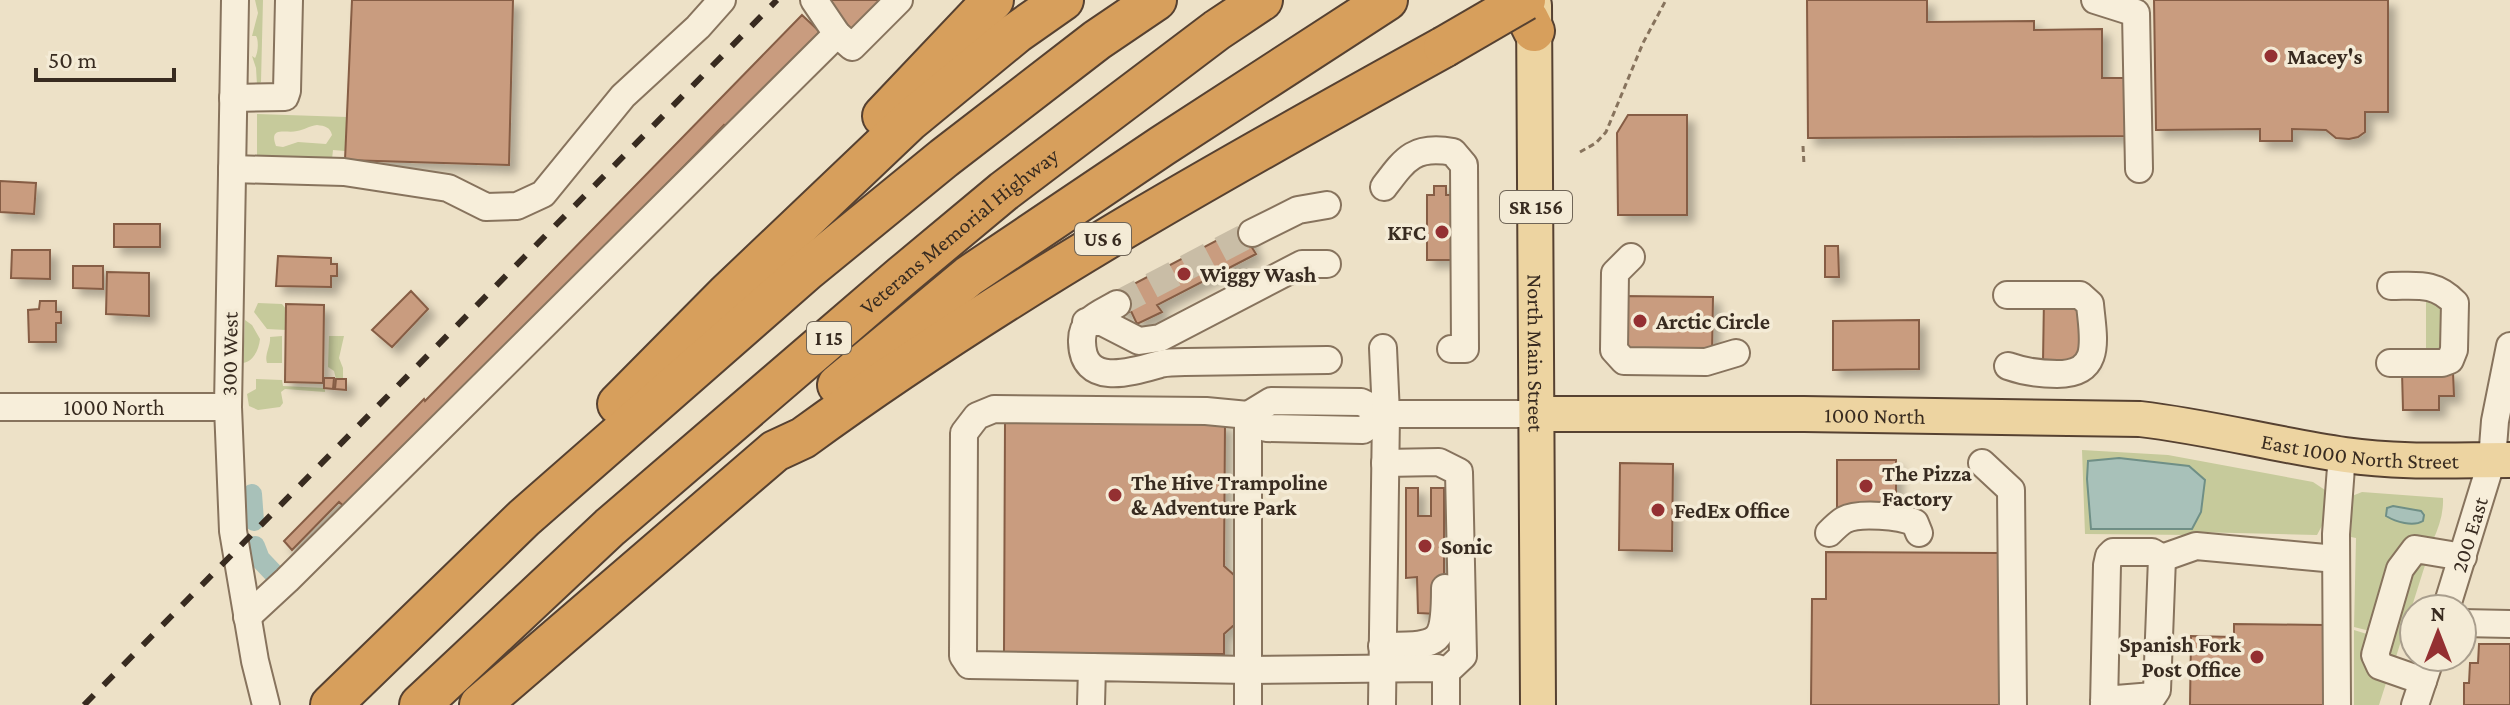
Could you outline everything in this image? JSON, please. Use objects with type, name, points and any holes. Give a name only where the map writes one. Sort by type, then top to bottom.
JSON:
[{"type":"highway","points":[[726,295],[902,94],[993,0]]},
{"type":"highway","points":[[524,518],[624,398],[726,295],[909,121],[1016,33],[1063,0]]},
{"type":"highway","points":[[331,705],[524,518],[807,270],[1097,40],[1156,0]]},
{"type":"highway","name":"Veterans Memorial Highway","points":[[420,705],[610,527],[902,276],[1004,191],[1217,30],[1262,0]]},
{"type":"highway","points":[[775,451],[785,434],[807,413],[969,276],[1113,178],[1387,0]]},
{"type":"highway","name":"US 6","points":[[480,705],[775,451],[803,438],[979,315],[1101,240],[1444,47],[1529,6]]},
{"type":"main road","name":"North Main Street","points":[[1529,6],[1537,414],[1538,705]]},
{"type":"main road","name":"1000 North","points":[[1537,414],[2110,417],[2172,422],[2214,430]]},
{"type":"main road","name":"East 1000 North Street","points":[[2214,430],[2342,454],[2450,462],[2501,460]]},
{"type":"street","name":"300 West","points":[[235,0],[228,407],[233,531],[255,661],[266,705]]},
{"type":"street","points":[[233,98],[285,97],[289,0]]},
{"type":"street","points":[[232,169],[344,172],[448,188],[486,207],[517,206],[532,201],[543,194],[623,96],[698,27],[722,0]]},
{"type":"street","points":[[814,0],[837,34],[852,47],[899,0]]},
{"type":"street","points":[[2095,0],[2136,13],[2145,167]]},
{"type":"street","points":[[247,617],[837,34]]},
{"type":"street","points":[[1384,187],[1404,160],[1426,151],[1453,152],[1464,165],[1465,349],[1451,349]]},
{"type":"street","points":[[1252,233],[1298,210],[1327,205]]},
{"type":"street","points":[[1631,257],[1615,273],[1614,350],[1624,361],[1706,362],[1736,353]]},
{"type":"street","points":[[1086,322],[1102,322],[1139,341],[1160,338],[1302,264],[1327,264]]},
{"type":"street","points":[[2390,363],[2442,363],[2450,360],[2454,350],[2455,303],[2443,290],[2424,286],[2391,286]]},
{"type":"street","points":[[2007,295],[2080,295],[2090,304],[2093,341],[2086,366],[2074,374],[2036,374],[2008,366]]},
{"type":"street","points":[[1117,304],[1086,322],[1082,334],[1082,354],[1094,369],[1113,374],[1174,362],[1328,379],[1361,402],[1386,414],[1537,414]]},
{"type":"street","name":"200 East","points":[[2451,593],[2501,460],[2495,421],[2510,346]]},
{"type":"street","points":[[1382,705],[1386,414],[1383,348]]},
{"type":"street","points":[[1248,415],[1271,401],[1328,379]]},
{"type":"street","points":[[1328,379],[1328,429]]},
{"type":"street","name":"1000 North","points":[[0,407],[228,407]]},
{"type":"street","points":[[1386,414],[1363,430],[1266,428],[1248,415],[1206,411],[994,409],[977,416],[964,433],[963,656],[969,665],[1247,670],[1382,657],[1430,642],[1440,635],[1445,620],[1445,568],[1462,552]]},
{"type":"street","points":[[1248,415],[1248,705]]},
{"type":"street","points":[[2337,705],[2336,559],[2342,454]]},
{"type":"street","points":[[1385,463],[1439,462],[1459,472],[1463,656],[1446,672],[1446,705]]},
{"type":"street","points":[[1982,463],[2011,490],[2013,705]]},
{"type":"street","points":[[1829,533],[1845,519],[1860,517],[1905,518],[1915,523],[1919,533]]},
{"type":"street","points":[[2162,558],[2196,546],[2336,559]]},
{"type":"street","points":[[2423,681],[2380,666],[2375,655],[2400,569],[2415,549],[2463,557]]},
{"type":"street","points":[[2113,552],[2152,552],[2162,558],[2157,690],[2153,696],[2104,703],[2109,556],[2113,552]]},
{"type":"street","points":[[2478,623],[2510,624]]},
{"type":"street","points":[[1382,657],[1446,672]]},
{"type":"street","points":[[1091,705],[1092,667]]},
{"type":"path","points":[[1580,152],[1596,143],[1606,132],[1643,43],[1666,0]]},
{"type":"path","points":[[1803,146],[1804,165]]},
{"type":"green space","points":[[255,0],[263,0],[261,82],[257,85],[252,56],[255,58],[258,47],[256,36],[252,36],[258,13]]},
{"type":"green space","points":[[257,114],[347,117],[345,151],[333,150],[332,159],[257,157]],"holes":[[[325,126],[332,135],[326,144],[298,142],[276,146],[276,133]]]},
{"type":"green space","points":[[2429,296],[2443,299],[2445,350],[2426,355],[2426,302]]},
{"type":"green space","points":[[258,303],[282,304],[286,309],[286,330],[267,329],[254,312]]},
{"type":"green space","points":[[245,320],[260,339],[255,354],[243,363]]},
{"type":"green space","points":[[282,336],[282,363],[267,363],[270,337]]},
{"type":"green space","points":[[329,336],[344,336],[339,358],[343,379],[336,379],[334,371],[328,367]]},
{"type":"green space","points":[[256,379],[282,380],[283,386],[325,388],[325,392],[285,389],[281,392],[283,403],[280,407],[258,410],[249,406],[247,394],[256,389]]},
{"type":"green space","points":[[2082,450],[2168,455],[2313,482],[2325,490],[2325,520],[2317,535],[2194,532],[2194,535],[2085,534]]},
{"type":"green space","points":[[2362,492],[2443,498],[2442,515],[2428,551],[2370,631],[2354,627],[2356,538],[2351,537],[2352,496]]},
{"type":"green space","points":[[2426,562],[2416,593],[2403,593],[2413,563]]},
{"type":"green space","points":[[2398,609],[2398,651],[2395,660],[2389,658],[2387,643]]},
{"type":"green space","points":[[2354,630],[2370,635],[2388,677],[2379,705],[2354,705]]},
{"type":"water","points":[[2119,458],[2189,466],[2205,480],[2201,512],[2192,529],[2091,529],[2088,461]]},
{"type":"water","points":[[2393,506],[2421,511],[2423,521],[2410,524],[2386,516],[2387,508]]},
{"type":"building","points":[[352,0],[513,0],[509,165],[345,160]]},
{"type":"building","points":[[829,0],[892,0],[856,36],[825,4]]},
{"type":"building","points":[[1807,0],[1927,0],[1927,22],[2034,21],[2034,30],[2102,29],[2102,78],[2130,78],[2130,136],[1808,138]]},
{"type":"building","name":"Macey's","points":[[2154,0],[2388,0],[2388,112],[2365,112],[2365,132],[2349,139],[2336,138],[2326,130],[2292,129],[2292,141],[2260,141],[2260,129],[2156,130]]},
{"type":"building","points":[[802,15],[821,33],[727,128],[724,125],[347,509],[339,502],[292,550],[284,541]]},
{"type":"building","points":[[1628,115],[1687,115],[1687,215],[1618,215],[1617,133]]},
{"type":"building","points":[[0,181],[36,183],[34,214],[0,212]]},
{"type":"building","name":"KFC","points":[[1434,186],[1446,186],[1446,195],[1455,195],[1457,260],[1427,260],[1427,195],[1434,195]]},
{"type":"building","points":[[114,224],[160,224],[160,247],[114,247]]},
{"type":"building","name":"Wiggy Wash","points":[[1248,224],[1251,246],[1256,254],[1157,305],[1162,312],[1137,324],[1131,311],[1122,315],[1113,295]]},
{"type":"building","points":[[1825,246],[1838,246],[1839,277],[1825,277]]},
{"type":"building","points":[[12,250],[50,250],[50,279],[11,278]]},
{"type":"building","points":[[278,256],[331,258],[331,264],[337,264],[337,276],[331,276],[331,287],[276,286]]},
{"type":"building","points":[[73,266],[103,266],[103,289],[73,288]]},
{"type":"building","points":[[107,272],[149,273],[149,316],[106,314]]},
{"type":"building","points":[[411,291],[428,309],[392,347],[372,330]]},
{"type":"building","points":[[1624,296],[1713,297],[1712,353],[1623,352]]},
{"type":"building","points":[[2044,297],[2088,298],[2088,362],[2043,362]]},
{"type":"building","points":[[40,301],[56,301],[56,312],[61,312],[61,323],[56,323],[56,342],[29,342],[28,310],[39,309]]},
{"type":"building","points":[[286,304],[324,305],[323,383],[285,382]]},
{"type":"building","points":[[1919,320],[1919,369],[1833,370],[1833,321]]},
{"type":"building","points":[[2402,372],[2453,372],[2454,396],[2439,396],[2439,410],[2403,410]]},
{"type":"building","points":[[324,378],[334,378],[333,389],[324,388]]},
{"type":"building","points":[[336,379],[346,379],[346,390],[335,389]]},
{"type":"building","name":"The Hive Trampoline & Adventure Park","points":[[1005,422],[1225,423],[1224,566],[1234,575],[1234,625],[1224,634],[1224,654],[1004,653]]},
{"type":"building","name":"The Pizza Factory","points":[[1837,460],[1896,460],[1896,512],[1837,512]]},
{"type":"building","points":[[1620,463],[1673,464],[1672,551],[1619,550]]},
{"type":"building","name":"Sonic","points":[[1406,488],[1418,488],[1418,516],[1431,516],[1431,488],[1444,488],[1444,577],[1437,577],[1438,614],[1418,613],[1417,577],[1406,578]]},
{"type":"building","points":[[1826,552],[1999,553],[1999,705],[1811,705],[1812,599],[1826,599]]},
{"type":"building","name":"Spanish Fork Post Office","points":[[2234,624],[2324,625],[2323,705],[2190,705],[2191,636],[2234,637]]},
{"type":"building","points":[[2479,644],[2510,644],[2510,705],[2464,705],[2464,683],[2469,683],[2470,673],[2478,673]]},
{"type":"waterway","points":[[252,494],[254,521]]},
{"type":"waterway","points":[[255,546],[260,559],[278,578]]},
{"type":"tunnel","points":[[1117,304],[1252,233]]},
{"type":"railway","points":[[84,705],[777,0]]},
{"type":"place","name":"Macey's","points":[[2271,56]]},
{"type":"place","name":"KFC","points":[[1442,232]]},
{"type":"place","name":"Wiggy Wash","points":[[1184,274]]},
{"type":"place","name":"Arctic Circle","points":[[1640,321]]},
{"type":"place","name":"The Pizza Factory","points":[[1866,486]]},
{"type":"place","name":"The Hive Trampoline & Adventure Park","points":[[1115,495]]},
{"type":"place","name":"FedEx Office","points":[[1658,510]]},
{"type":"place","name":"Sonic","points":[[1425,546]]},
{"type":"place","name":"Spanish Fork Post Office","points":[[2257,657]]}]
